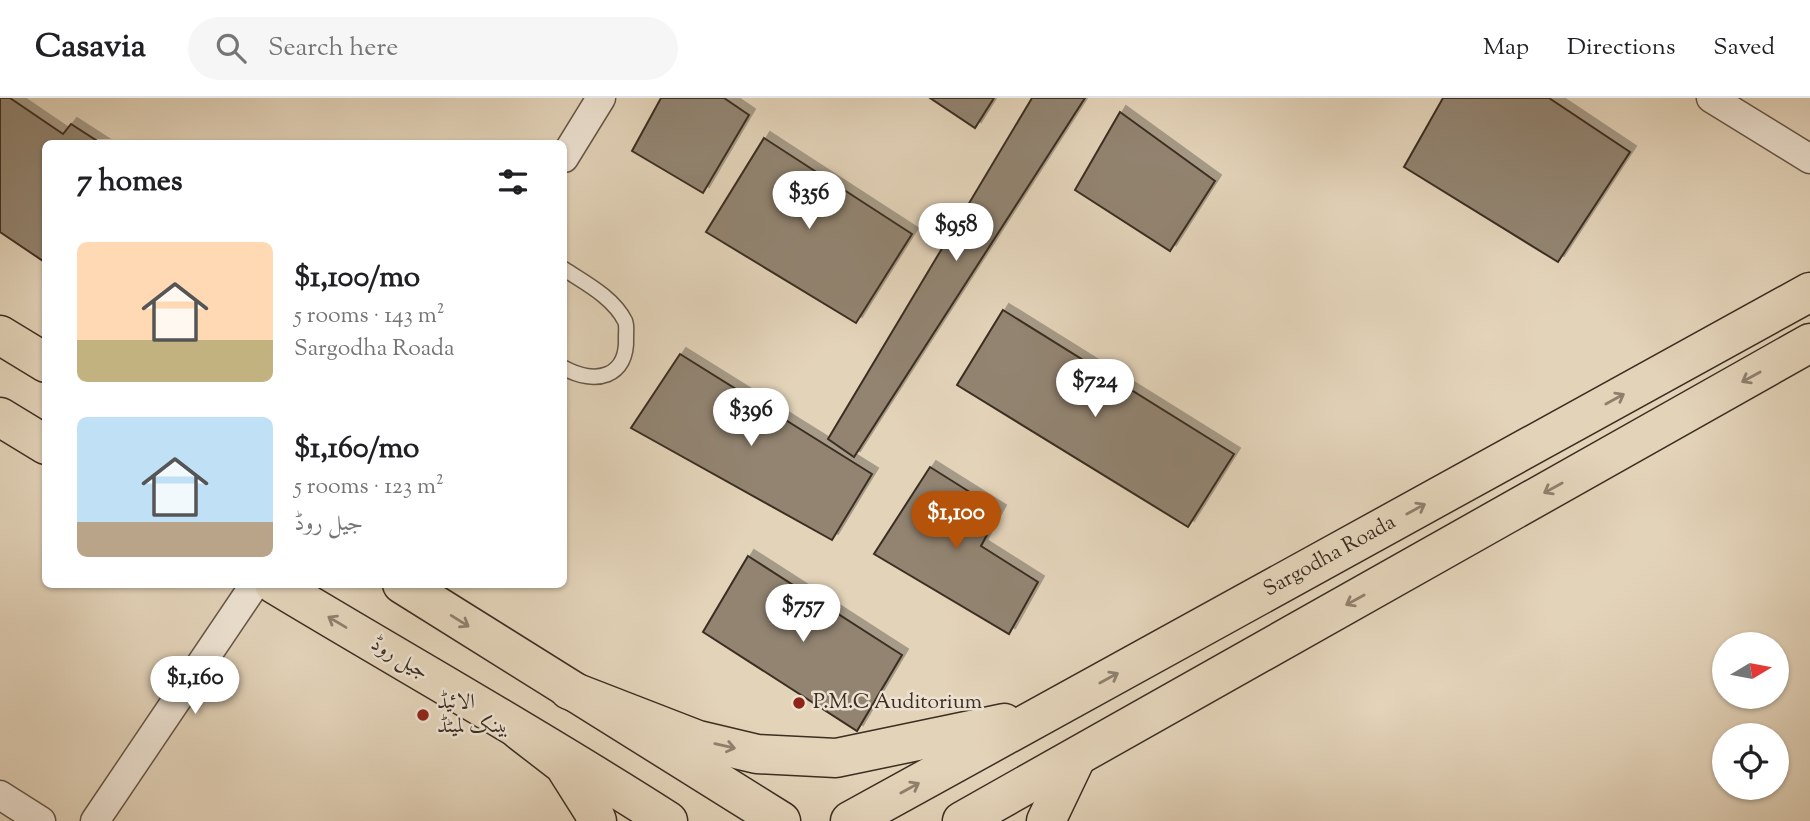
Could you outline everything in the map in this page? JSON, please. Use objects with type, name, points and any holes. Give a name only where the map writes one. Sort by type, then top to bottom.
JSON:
[{"type":"main road","name":"Sargodha Roada","points":[[850,821],[1810,292]]},
{"type":"main road","points":[[0,335],[42,361]]},
{"type":"main road","points":[[962,821],[1810,343]]},
{"type":"main road","points":[[3,425],[42,443]]},
{"type":"main road","name":"جیل روڈ","points":[[281,588],[520,732],[577,762],[668,821]]},
{"type":"main road","points":[[408,588],[780,821]]},
{"type":"main road","points":[[569,690],[698,740],[757,754],[836,758],[1045,713]]},
{"type":"main road","points":[[520,732],[564,765],[597,821]]},
{"type":"main road","points":[[1046,821],[1076,758]]},
{"type":"street","points":[[567,153],[601,98]]},
{"type":"street","points":[[1710,98],[1810,159]]},
{"type":"street","points":[[95,821],[252,588]]},
{"type":"street","points":[[0,795],[41,821]]},
{"type":"lane","points":[[567,271],[603,295],[626,322],[627,352],[615,369],[604,377],[580,377],[567,370]]},
{"type":"building","points":[[0,98],[10,98],[63,134],[71,124],[96,140],[42,140],[42,260],[0,232]]},
{"type":"building","points":[[661,98],[724,98],[749,115],[703,193],[632,151]]},
{"type":"building","points":[[930,98],[994,98],[975,128]]},
{"type":"building","points":[[1032,98],[1085,98],[854,457],[828,439]]},
{"type":"building","points":[[1443,98],[1549,98],[1630,152],[1558,262],[1404,167]]},
{"type":"building","points":[[1120,112],[1215,181],[1170,251],[1075,190]]},
{"type":"building","points":[[764,138],[912,234],[856,323],[706,232]]},
{"type":"building","points":[[1003,310],[1234,454],[1188,527],[957,385]]},
{"type":"building","points":[[680,354],[872,474],[832,540],[631,428]]},
{"type":"building","points":[[930,467],[1000,511],[981,546],[1038,582],[1009,634],[874,554]]},
{"type":"building","points":[[748,556],[902,655],[857,731],[703,632]]},
{"type":"place","name":"P.M.C Auditorium","points":[[799,703]]},
{"type":"place","name":"الائیڈ بینک لمیٹڈ","points":[[423,715]]}]
